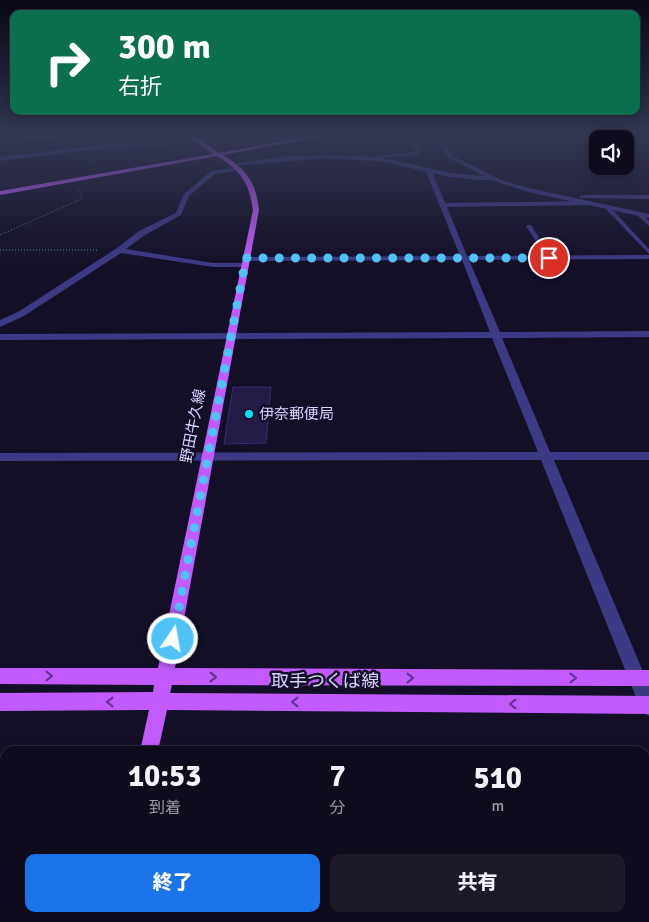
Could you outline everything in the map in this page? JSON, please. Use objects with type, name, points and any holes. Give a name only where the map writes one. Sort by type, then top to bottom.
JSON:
[{"type":"main road","points":[[0,193],[78,179]]},
{"type":"main road","name":"野田牛久線","points":[[150,746],[256,210],[256,202],[244,179]]},
{"type":"main road","name":"取手つくば線","points":[[0,676],[643,678]]},
{"type":"main road","name":"取手つくば線","points":[[0,702],[159,701],[649,706]]},
{"type":"street","points":[[0,324],[21,314],[120,250],[142,233],[179,214],[186,195],[205,179]]},
{"type":"street","points":[[432,179],[545,456],[643,678],[649,706]]},
{"type":"street","points":[[495,179],[518,188],[649,216]]},
{"type":"street","points":[[560,197],[649,197]]},
{"type":"street","points":[[443,205],[590,203]]},
{"type":"street","points":[[120,250],[213,265],[246,262],[649,257]]},
{"type":"street","points":[[0,337],[649,334]]},
{"type":"street","points":[[0,457],[649,456]]},
{"type":"lane","points":[[607,207],[649,252]]},
{"type":"lane","points":[[639,214],[649,224]]},
{"type":"lane","points":[[529,226],[549,258]]},
{"type":"path","points":[[0,235],[81,199],[82,195],[72,180]]},
{"type":"path","points":[[0,250],[120,250]]},
{"type":"building","points":[[233,387],[271,387],[266,443],[224,444]]},
{"type":"place","name":"伊奈郵便局","points":[[249,414]]},
{"type":"route","points":[[173,639],[246,258],[549,258]]}]
